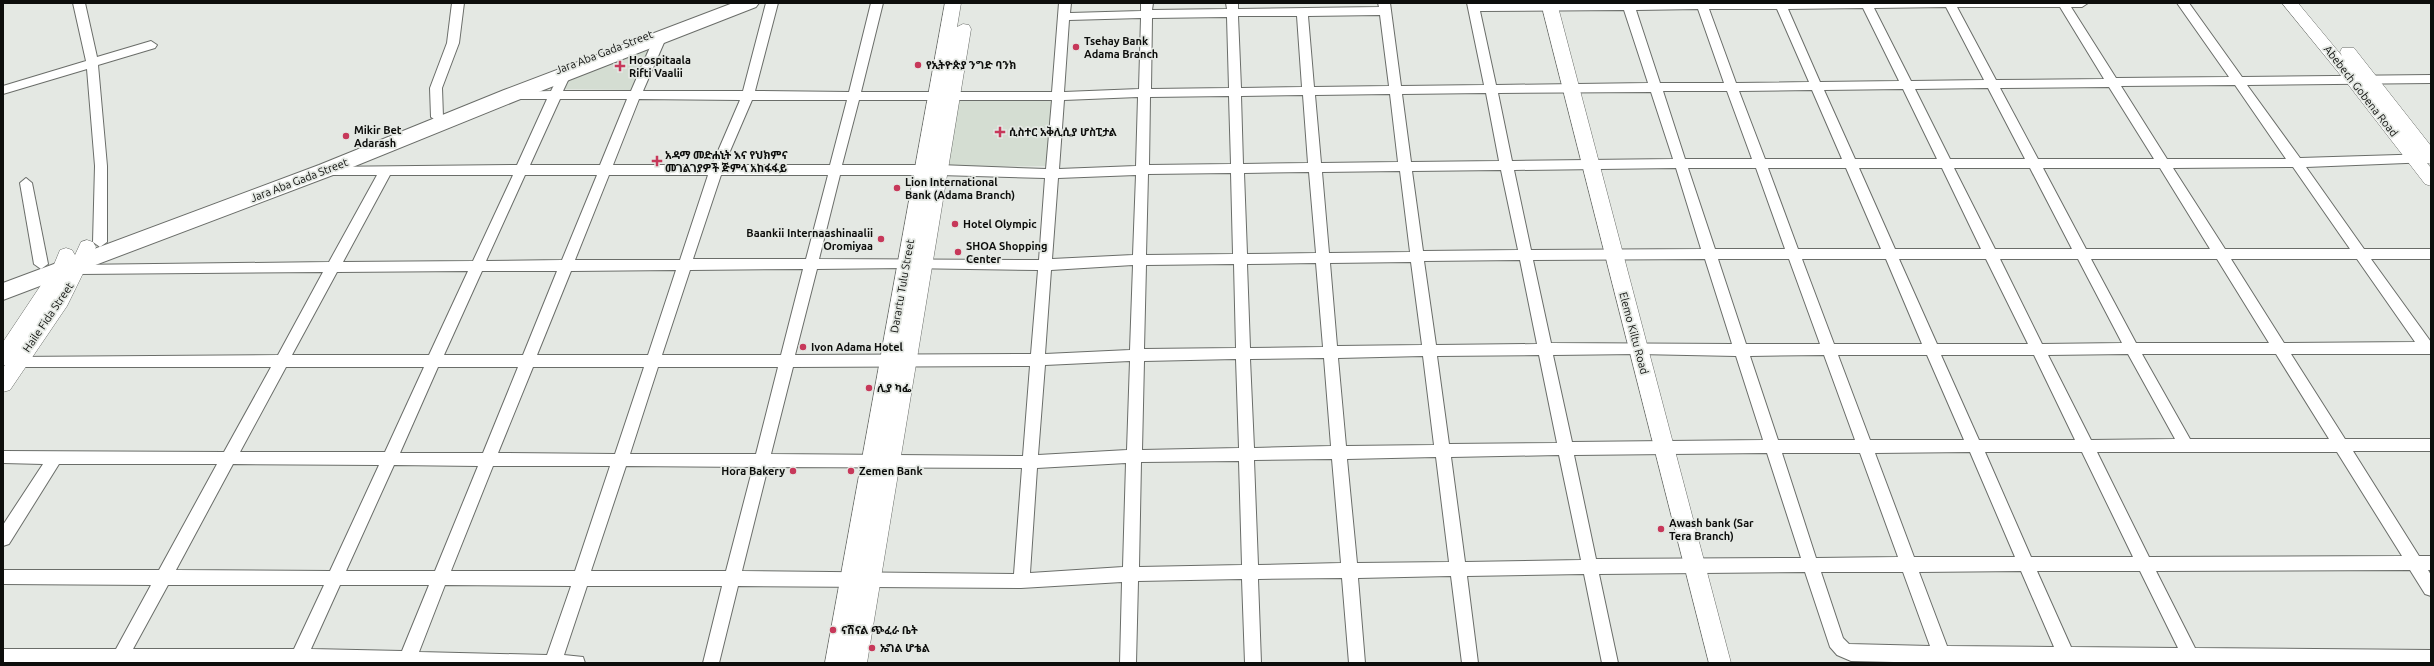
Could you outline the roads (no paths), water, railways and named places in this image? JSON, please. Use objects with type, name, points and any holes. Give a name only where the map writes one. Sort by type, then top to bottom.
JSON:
[{"type":"main road","name":"Jara Aba Gada Street","points":[[3,292],[79,257],[439,120],[733,3]]},
{"type":"main road","name":"Jara Aba Gada Street","points":[[3,280],[40,264],[79,257],[326,170],[439,120],[511,95],[750,3]]},
{"type":"street","points":[[79,3],[92,62],[101,166],[79,257],[333,267],[915,263],[1044,265],[1140,260],[1614,254],[2431,254]]},
{"type":"street","points":[[439,120],[436,88],[453,43],[458,3]]},
{"type":"street","points":[[553,663],[716,170],[748,95],[772,3]]},
{"type":"street","points":[[711,663],[836,170],[876,3]]},
{"type":"street","name":"Darartu Tulu Street","points":[[944,95],[953,3]]},
{"type":"street","name":"Darartu Tulu Street","points":[[836,663],[871,462],[898,361],[944,95],[965,3]]},
{"type":"street","points":[[1021,581],[1062,17],[1065,3]]},
{"type":"street","points":[[1950,3],[2132,348],[2186,446]]},
{"type":"street","points":[[2063,3],[2431,589]]},
{"type":"street","points":[[1610,663],[1473,5],[2082,3]]},
{"type":"street","points":[[2183,3],[2360,254],[2429,348]]},
{"type":"street","name":"Abebech Gobena Road","points":[[2290,3],[2353,79],[2431,180]]},
{"type":"street","name":"Abebech Gobena Road","points":[[2307,3],[2370,79],[2431,158]]},
{"type":"street","name":"Elemo Kiltu Road","points":[[1549,4],[1720,663]]},
{"type":"street","points":[[1629,4],[1836,642],[1843,650],[1851,653],[1943,658],[2344,660],[2431,658]]},
{"type":"street","points":[[1702,4],[1943,658]]},
{"type":"street","points":[[1781,4],[2067,659]]},
{"type":"street","points":[[1867,4],[2193,659]]},
{"type":"street","points":[[1062,17],[1147,8],[1232,8],[1302,12],[1384,7],[1470,663]]},
{"type":"street","points":[[1128,663],[1147,8]]},
{"type":"street","points":[[1232,8],[1253,663]]},
{"type":"street","points":[[1302,12],[1357,663]]},
{"type":"street","points":[[406,661],[634,95],[660,38]]},
{"type":"street","points":[[3,90],[151,45]]},
{"type":"street","points":[[298,660],[565,74]]},
{"type":"street","points":[[511,95],[1057,96],[1145,92],[2431,79]]},
{"type":"street","points":[[326,170],[931,170],[1051,174],[1142,170],[1591,164],[2296,163],[2431,158]]},
{"type":"street","points":[[119,660],[386,170]]},
{"type":"street","points":[[26,183],[40,264]]},
{"type":"street","name":"Haile Fida Street","points":[[3,384],[10,360],[79,257]]},
{"type":"street","points":[[10,360],[281,362],[787,362],[1037,360],[1137,355],[1638,348],[1741,350],[2429,348]]},
{"type":"street","name":"Darartu Tulu Street","points":[[856,663],[890,462],[898,361]]},
{"type":"street","points":[[3,457],[1030,462],[1134,456],[1566,449],[2431,445]]},
{"type":"street","points":[[3,539],[55,457]]},
{"type":"street","points":[[3,577],[732,578],[1021,581],[1131,574],[1694,565],[1811,566],[2431,563]]},
{"type":"street","points":[[3,657],[119,660],[577,663]]},
{"type":"place","name":"Tsehay Bank Adama Branch","points":[[1076,47]]},
{"type":"place","name":"የኢትዮጵያ ንግድ ባንክ","points":[[918,65]]},
{"type":"place","name":"Hoospitaala Rifti Vaalii","points":[[620,66]]},
{"type":"place","name":"ሲስተር አቅሊሲያ ሆስፒታል","points":[[1000,132]]},
{"type":"place","name":"Mikir Bet Adarash","points":[[346,136]]},
{"type":"place","name":"አዳማ መድሐኒት እና የህክምና መገልገያዎች ጅምላ አከፋፋይ","points":[[657,161]]},
{"type":"place","name":"Lion International Bank (Adama Branch)","points":[[897,188]]},
{"type":"place","name":"Hotel Olympic","points":[[955,224]]},
{"type":"place","name":"Baankii Internaashinaalii Oromiyaa","points":[[881,239]]},
{"type":"place","name":"SHOA Shopping Center","points":[[958,252]]},
{"type":"place","name":"Ivon Adama Hotel","points":[[803,347]]},
{"type":"place","name":"ሊያ ካፌ","points":[[869,388]]},
{"type":"place","name":"Hora Bakery","points":[[793,471]]},
{"type":"place","name":"Zemen Bank","points":[[851,471]]},
{"type":"place","name":"Awash bank (Sar Tera Branch)","points":[[1661,529]]},
{"type":"place","name":"ናሽናል ጭፈራ ቤት","points":[[833,630]]},
{"type":"place","name":"ኤግል ሆቴል","points":[[872,648]]}]
